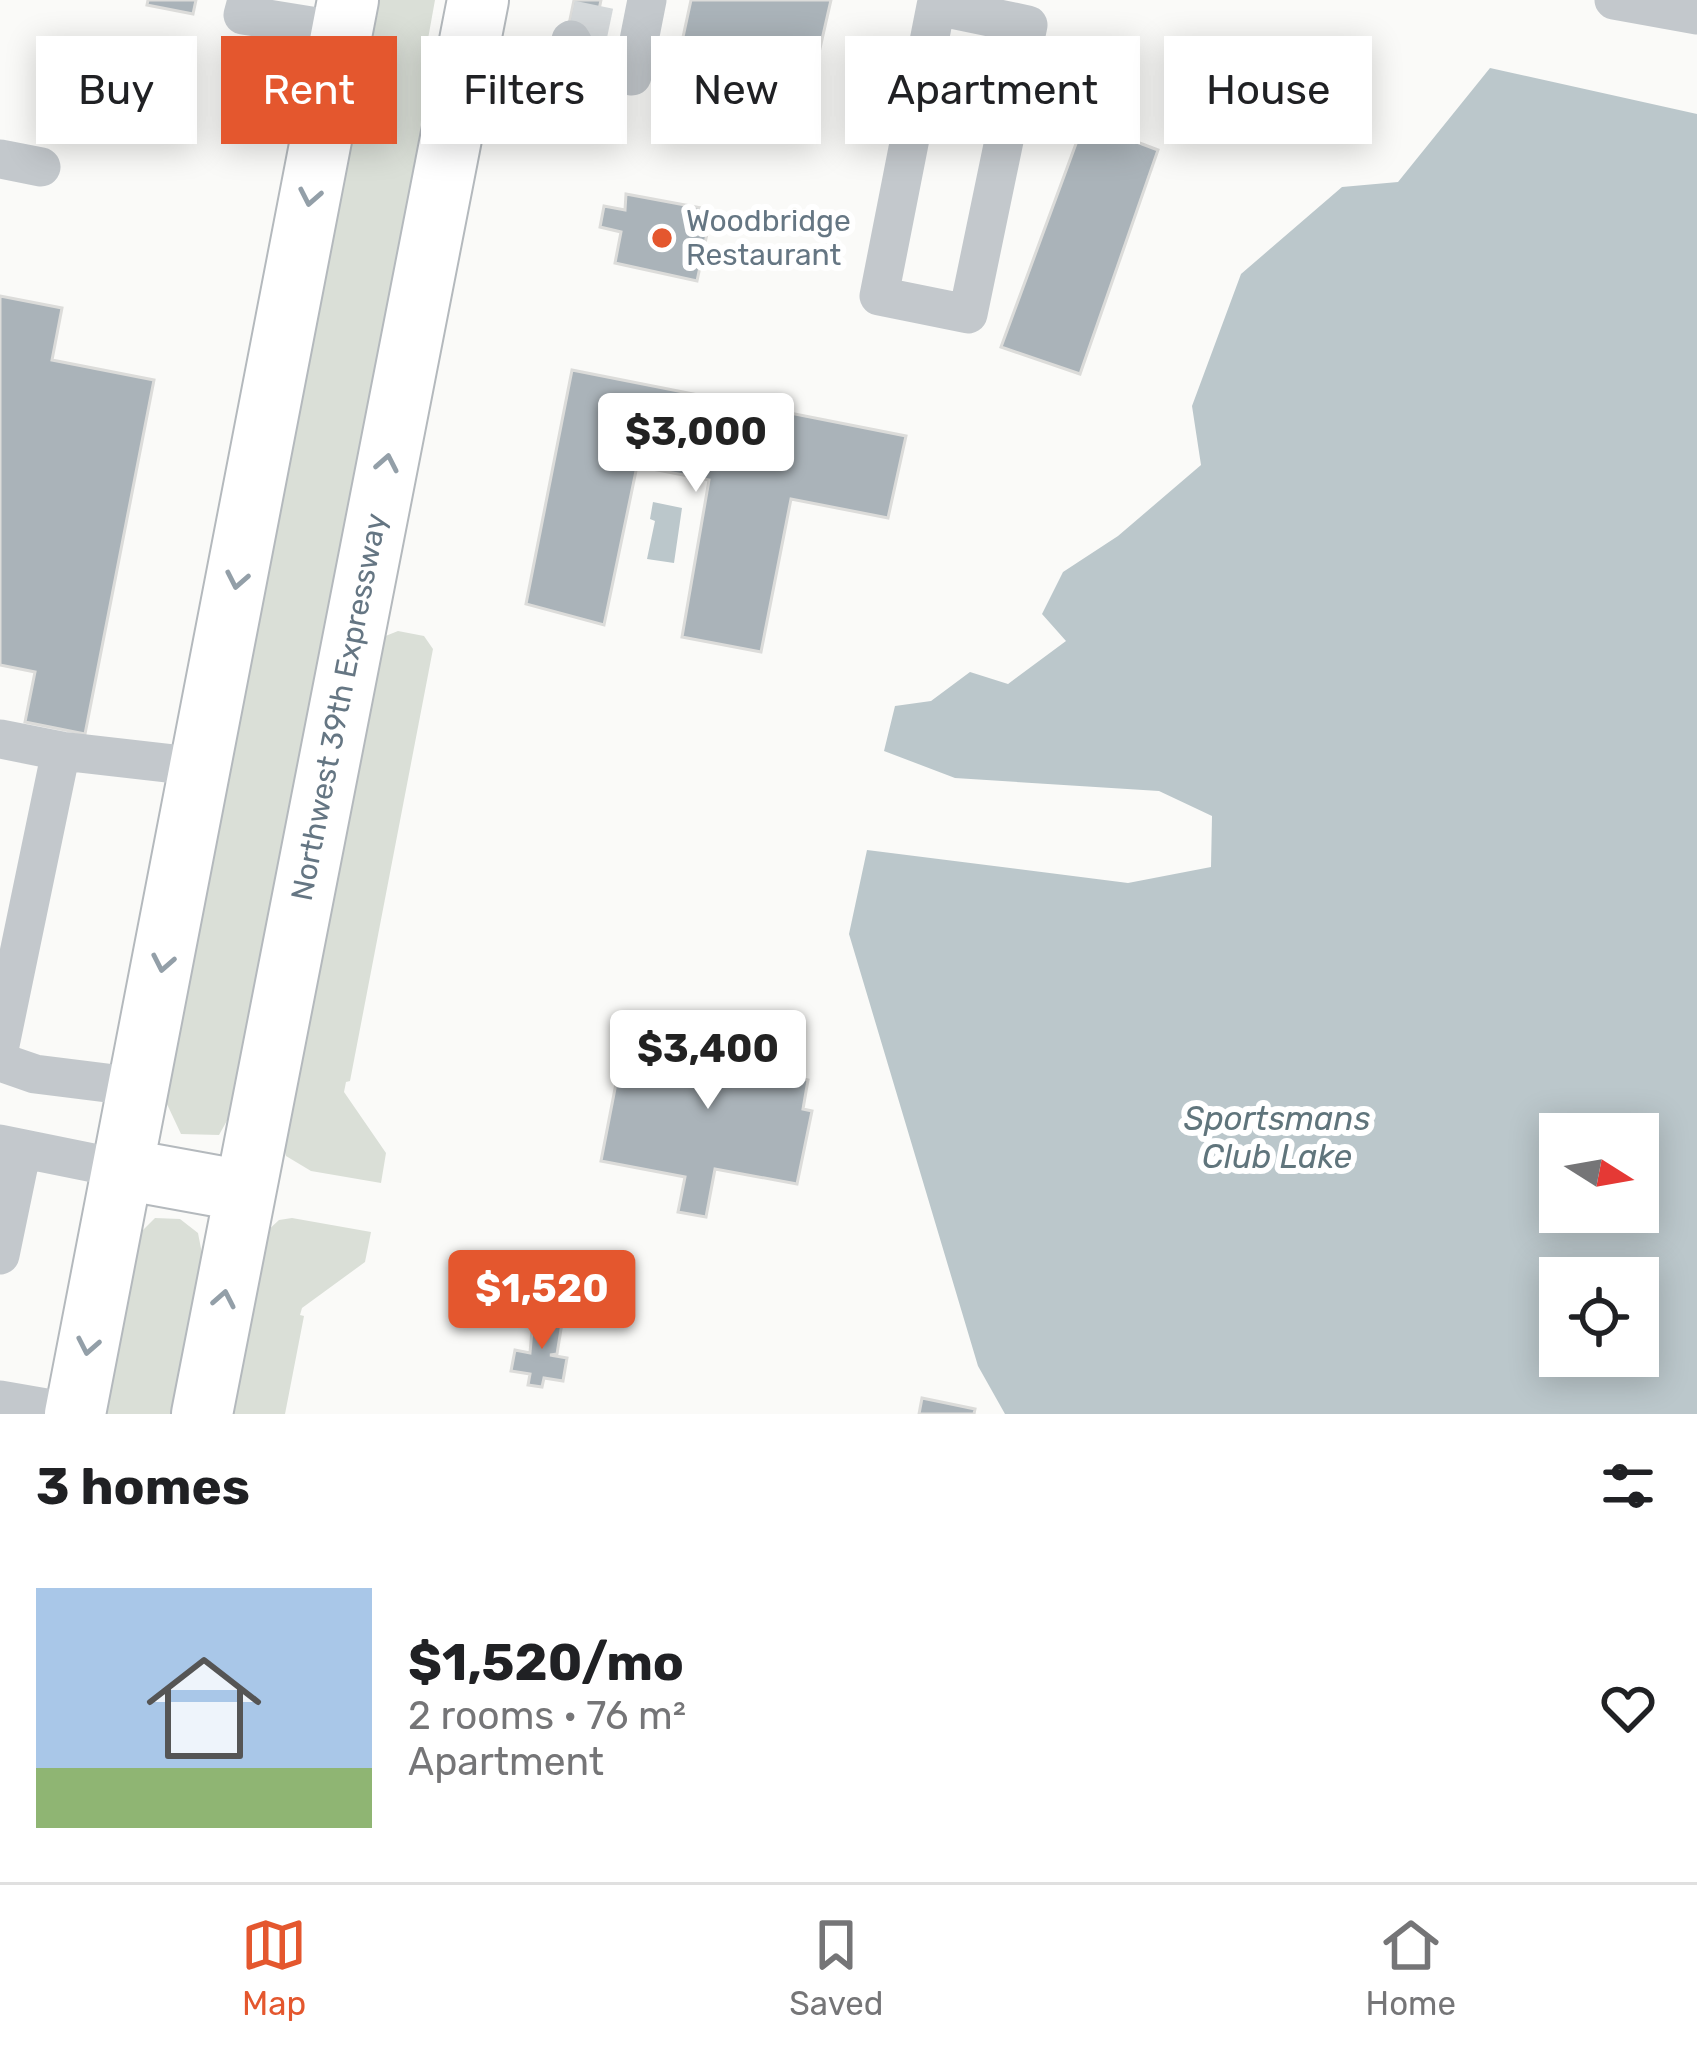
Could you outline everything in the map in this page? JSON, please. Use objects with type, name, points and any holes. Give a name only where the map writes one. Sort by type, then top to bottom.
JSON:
[{"type":"highway","name":"Northwest 39th Expressway","points":[[202,1414],[478,0]]},
{"type":"highway","points":[[75,1413],[345,15]]},
{"type":"highway","points":[[123,1169],[244,1191]]},
{"type":"street","points":[[247,0],[243,15],[345,15]]},
{"type":"street","points":[[627,75],[632,76],[647,0]]},
{"type":"street","points":[[1614,0],[1697,15]]},
{"type":"street","points":[[936,6],[968,6],[1028,25],[968,314],[879,296],[936,6]]},
{"type":"street","points":[[0,159],[41,167]]},
{"type":"street","points":[[0,740],[201,767]]},
{"type":"street","points":[[0,1046],[61,751]]},
{"type":"street","points":[[0,1063],[35,1074],[139,1087]]},
{"type":"street","points":[[0,1255],[11,1146],[123,1169]]},
{"type":"street","points":[[0,1400],[75,1413]]},
{"type":"shaded area","points":[[377,0],[435,0],[429,36],[421,36],[418,162],[239,1099],[219,1135],[181,1134],[166,1102],[349,144],[397,144],[397,36],[370,36]]},
{"type":"shaded area","points":[[398,631],[424,636],[433,649],[350,1081],[344,1092],[386,1153],[381,1183],[311,1171],[286,1156],[283,1143],[383,637]]},
{"type":"shaded area","points":[[155,1218],[180,1219],[198,1233],[203,1259],[173,1414],[103,1414],[139,1234]]},
{"type":"shaded area","points":[[292,1218],[371,1232],[365,1262],[302,1308],[285,1414],[228,1414],[264,1234],[279,1220]]},
{"type":"water","name":"Sportsmans Club Lake","points":[[1490,68],[1697,114],[1697,1414],[1005,1414],[978,1366],[849,934],[867,850],[1128,883],[1211,867],[1212,816],[1159,791],[955,778],[884,751],[895,706],[931,701],[970,672],[1008,684],[1066,641],[1042,614],[1063,572],[1118,536],[1201,465],[1192,406],[1241,274],[1342,187],[1398,182]]},
{"type":"water","points":[[653,502],[682,508],[674,563],[647,559],[655,521],[650,519]]},
{"type":"building","points":[[148,0],[196,0],[193,14],[147,5]]},
{"type":"building","points":[[574,0],[601,0],[594,36],[567,36]]},
{"type":"building","points":[[691,0],[831,0],[821,44],[821,36],[683,36]]},
{"type":"building","points":[[1140,143],[1158,150],[1080,374],[1001,347],[1076,144]]},
{"type":"building","points":[[626,194],[712,210],[697,281],[615,263],[621,232],[600,227],[604,206],[625,210]]},
{"type":"building","points":[[0,296],[62,308],[52,360],[154,380],[85,734],[25,722],[35,672],[0,665]]},
{"type":"building","points":[[572,370],[906,436],[888,518],[791,499],[761,652],[682,637],[709,480],[637,466],[604,625],[526,604]]},
{"type":"building","points":[[642,1022],[794,1051],[789,1076],[808,1080],[803,1109],[812,1111],[797,1184],[715,1169],[706,1217],[678,1212],[685,1177],[601,1161],[618,1073],[632,1075]]},
{"type":"building","points":[[540,1311],[558,1315],[556,1322],[562,1323],[557,1354],[550,1355],[567,1358],[563,1381],[544,1378],[542,1387],[528,1385],[530,1374],[511,1371],[515,1350],[530,1353],[533,1319],[538,1320]]},
{"type":"building","points":[[922,1398],[975,1409],[974,1414],[919,1414]]},
{"type":"tunnel","points":[[587,36],[595,0]]},
{"type":"place","name":"Woodbridge Restaurant","points":[[662,238]]}]
